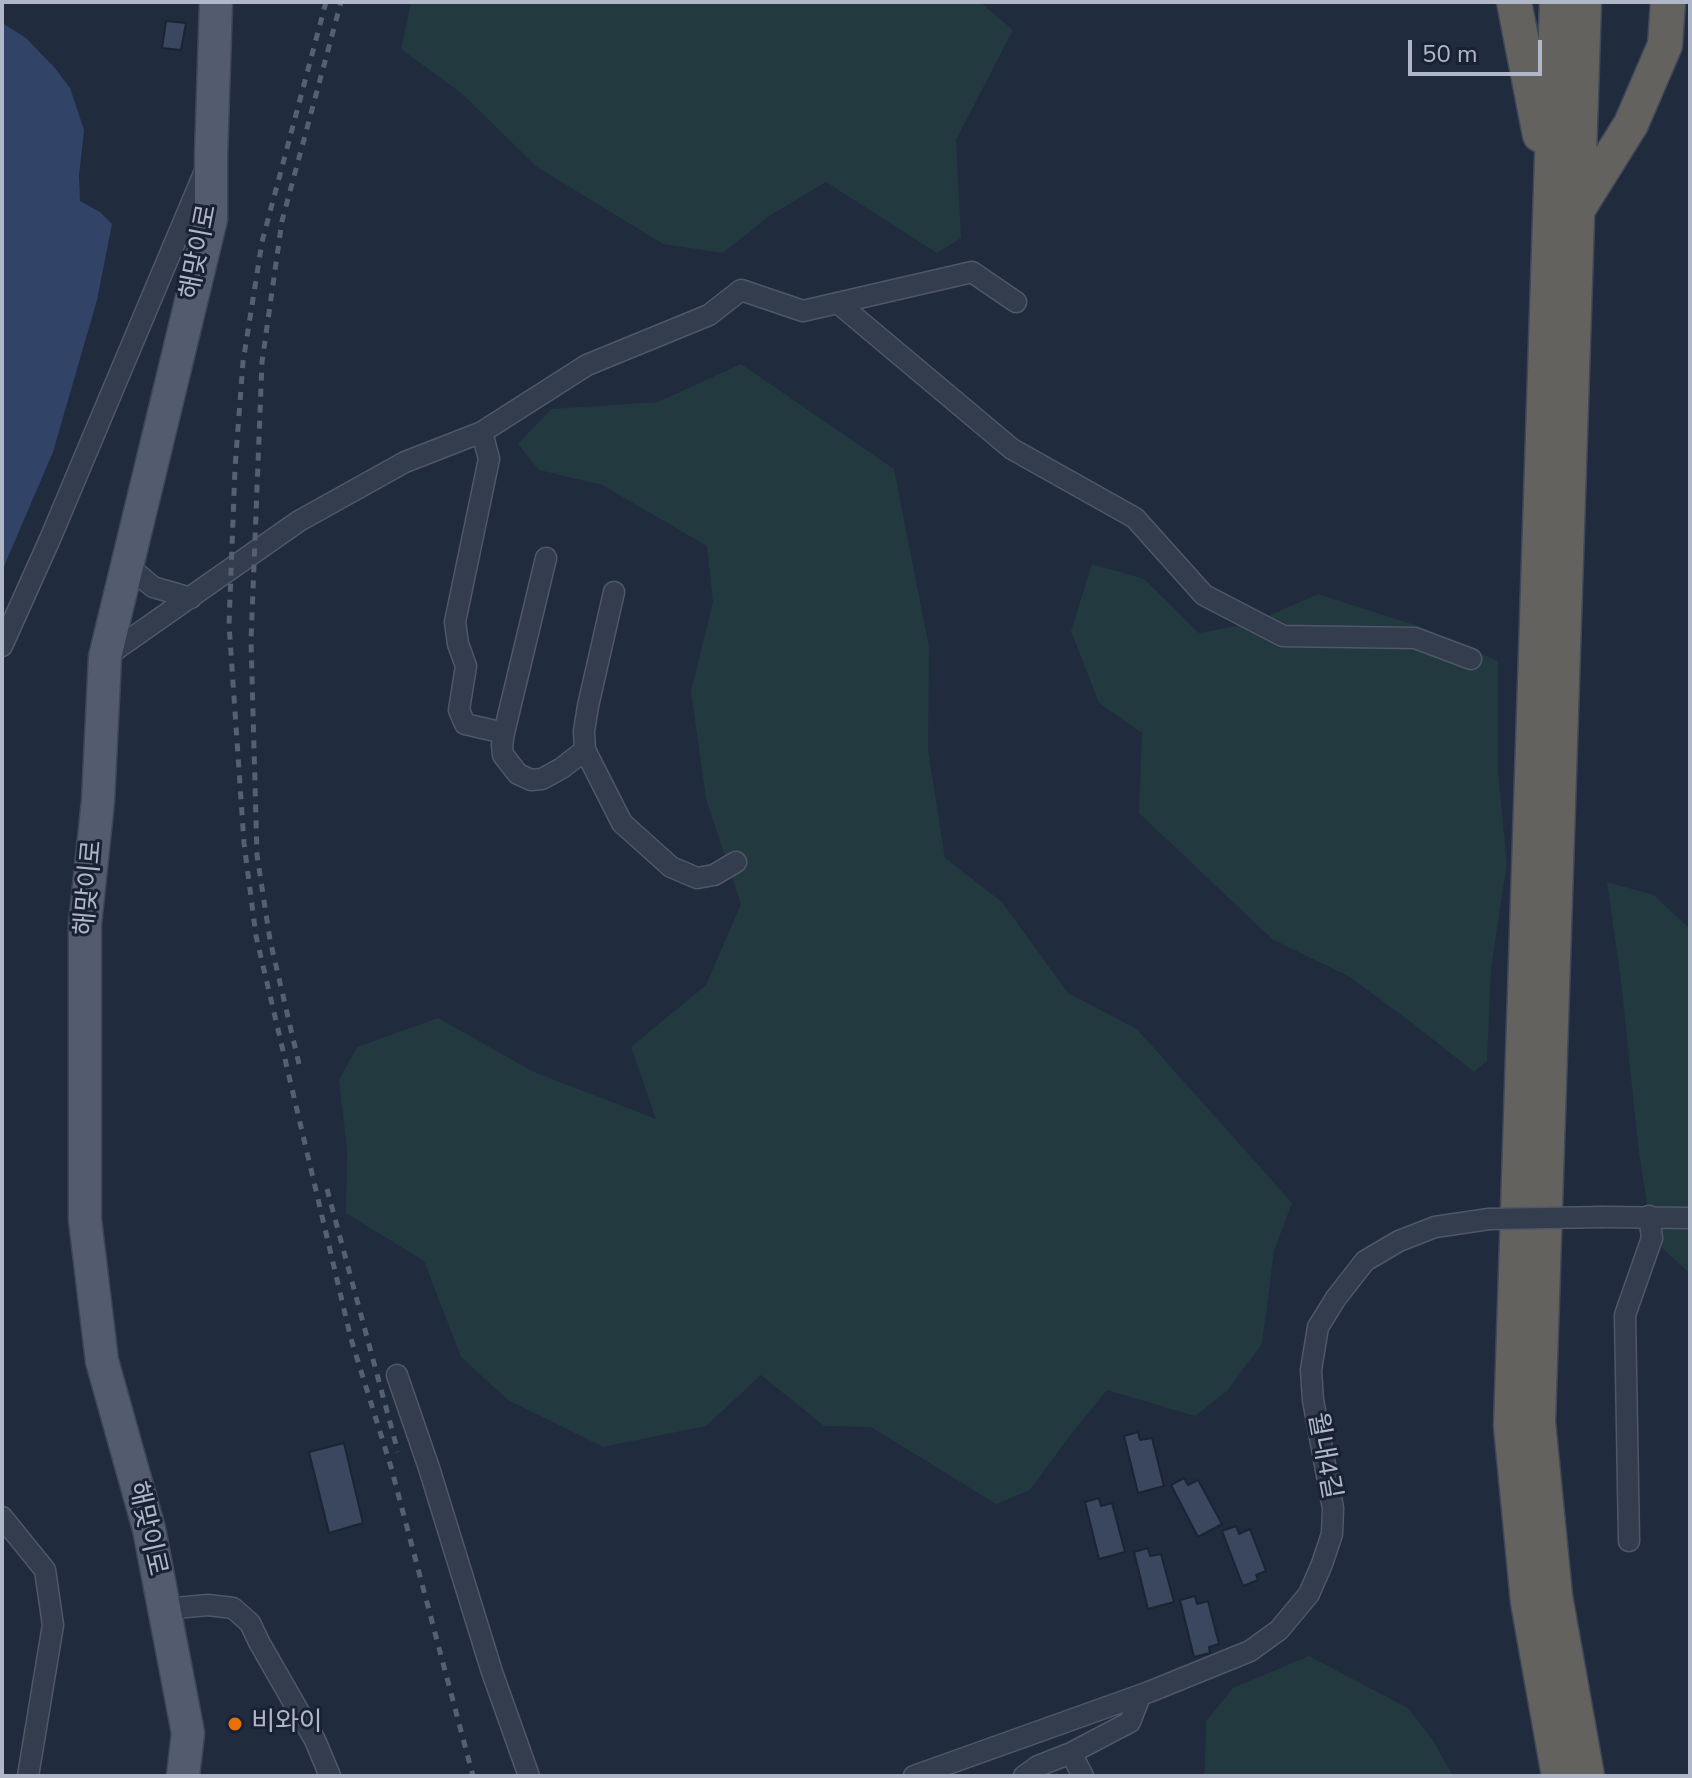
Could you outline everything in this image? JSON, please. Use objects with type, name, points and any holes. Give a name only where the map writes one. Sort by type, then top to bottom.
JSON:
[{"type":"highway","points":[[1514,2],[1551,185]]},
{"type":"highway","points":[[1557,2],[1511,1426],[1528,1602],[1559,1776]]},
{"type":"highway","points":[[1584,2],[1538,1422],[1555,1596],[1587,1776]]},
{"type":"highway","points":[[1578,209],[1631,124],[1665,45],[1668,2]]},
{"type":"main road","name":"해맞이로","points":[[183,1776],[188,1733],[149,1529],[102,1361],[85,1220],[85,924],[98,801],[105,657],[211,219],[216,2]]},
{"type":"street","points":[[2,646],[211,156]]},
{"type":"street","points":[[105,657],[299,521],[405,462],[482,432],[587,365],[709,315],[741,290],[803,311],[972,272],[1016,302]]},
{"type":"street","points":[[838,303],[1012,449],[1135,518],[1204,595],[1283,636],[1415,638],[1471,659]]},
{"type":"street","points":[[482,432],[489,459],[455,622],[458,644],[466,666],[459,710],[465,724],[504,733]]},
{"type":"street","points":[[546,558],[504,733],[503,755],[518,774],[531,780],[542,779],[562,768],[585,750]]},
{"type":"street","points":[[127,565],[153,587],[191,598]]},
{"type":"street","points":[[614,592],[588,706],[585,750],[622,823],[671,867],[697,878],[714,875],[736,862]]},
{"type":"street","points":[[1629,1541],[1625,1315],[1652,1238],[1649,1216],[1690,1218]]},
{"type":"street","name":"월내4길","points":[[914,1776],[1140,1696],[1250,1651],[1279,1630],[1311,1589],[1332,1534],[1333,1508],[1313,1400],[1311,1370],[1318,1327],[1365,1261],[1399,1241],[1435,1227],[1489,1219],[1649,1216]]},
{"type":"street","points":[[397,1375],[492,1672],[529,1776]]},
{"type":"street","points":[[2,1517],[45,1570],[53,1625],[28,1776]]},
{"type":"street","points":[[164,1609],[208,1605],[233,1608],[250,1623],[315,1740],[330,1776]]},
{"type":"street","points":[[1024,1776],[1038,1766],[1071,1753],[1130,1722],[1140,1696]]},
{"type":"street","points":[[1071,1753],[1083,1776]]},
{"type":"green space","points":[[411,2],[980,2],[1013,30],[956,140],[961,238],[937,253],[826,182],[769,216],[723,253],[663,244],[537,167],[461,93],[401,49]]},
{"type":"green space","points":[[741,364],[894,469],[929,647],[928,750],[945,858],[1002,902],[1068,993],[1137,1029],[1292,1203],[1274,1251],[1262,1344],[1227,1391],[1195,1416],[1107,1390],[1030,1490],[996,1504],[871,1427],[824,1426],[761,1375],[706,1426],[603,1447],[508,1400],[461,1357],[424,1261],[346,1213],[347,1150],[339,1080],[357,1047],[438,1018],[534,1072],[656,1119],[631,1047],[706,985],[741,904],[706,799],[691,691],[713,602],[707,546],[602,485],[539,470],[518,444],[551,409],[658,402]]},
{"type":"green space","points":[[1092,564],[1144,579],[1199,633],[1252,623],[1318,594],[1418,626],[1498,661],[1498,773],[1507,863],[1491,969],[1487,1061],[1474,1072],[1350,977],[1272,939],[1139,813],[1142,733],[1099,703],[1071,631]]},
{"type":"green space","points":[[1607,882],[1654,895],[1690,929],[1690,1274],[1652,1238]]},
{"type":"green space","points":[[1309,1656],[1408,1708],[1432,1739],[1453,1776],[1202,1776],[1205,1770],[1206,1721],[1233,1688]]},
{"type":"water","points":[[2,23],[26,38],[70,88],[84,130],[79,175],[80,201],[100,212],[112,224],[97,300],[53,452],[2,571]]},
{"type":"building","points":[[166,21],[186,23],[181,50],[162,48]]},
{"type":"building","points":[[1138,1432],[1140,1440],[1152,1438],[1164,1486],[1138,1493],[1124,1436]]},
{"type":"building","points":[[344,1443],[363,1523],[329,1533],[309,1452]]},
{"type":"building","points":[[1184,1478],[1188,1485],[1198,1480],[1222,1524],[1198,1537],[1171,1485]]},
{"type":"building","points":[[1099,1498],[1101,1506],[1112,1503],[1125,1552],[1099,1559],[1085,1502]]},
{"type":"building","points":[[1236,1526],[1239,1534],[1250,1529],[1266,1571],[1256,1575],[1258,1580],[1243,1586],[1222,1531]]},
{"type":"building","points":[[1148,1548],[1150,1556],[1161,1554],[1174,1602],[1148,1609],[1134,1552]]},
{"type":"building","points":[[1195,1596],[1197,1604],[1208,1601],[1219,1644],[1209,1647],[1210,1653],[1194,1657],[1180,1600]]},
{"type":"railway","points":[[326,2],[262,242],[243,362],[229,624],[244,843],[256,936],[351,1339],[391,1467],[473,1776]]},
{"type":"railway","points":[[299,1064],[270,940],[257,855],[251,641],[262,362],[282,221],[341,2]]},
{"type":"railway","points":[[327,1189],[398,1452]]},
{"type":"place","name":"비와이","points":[[235,1724]]}]
